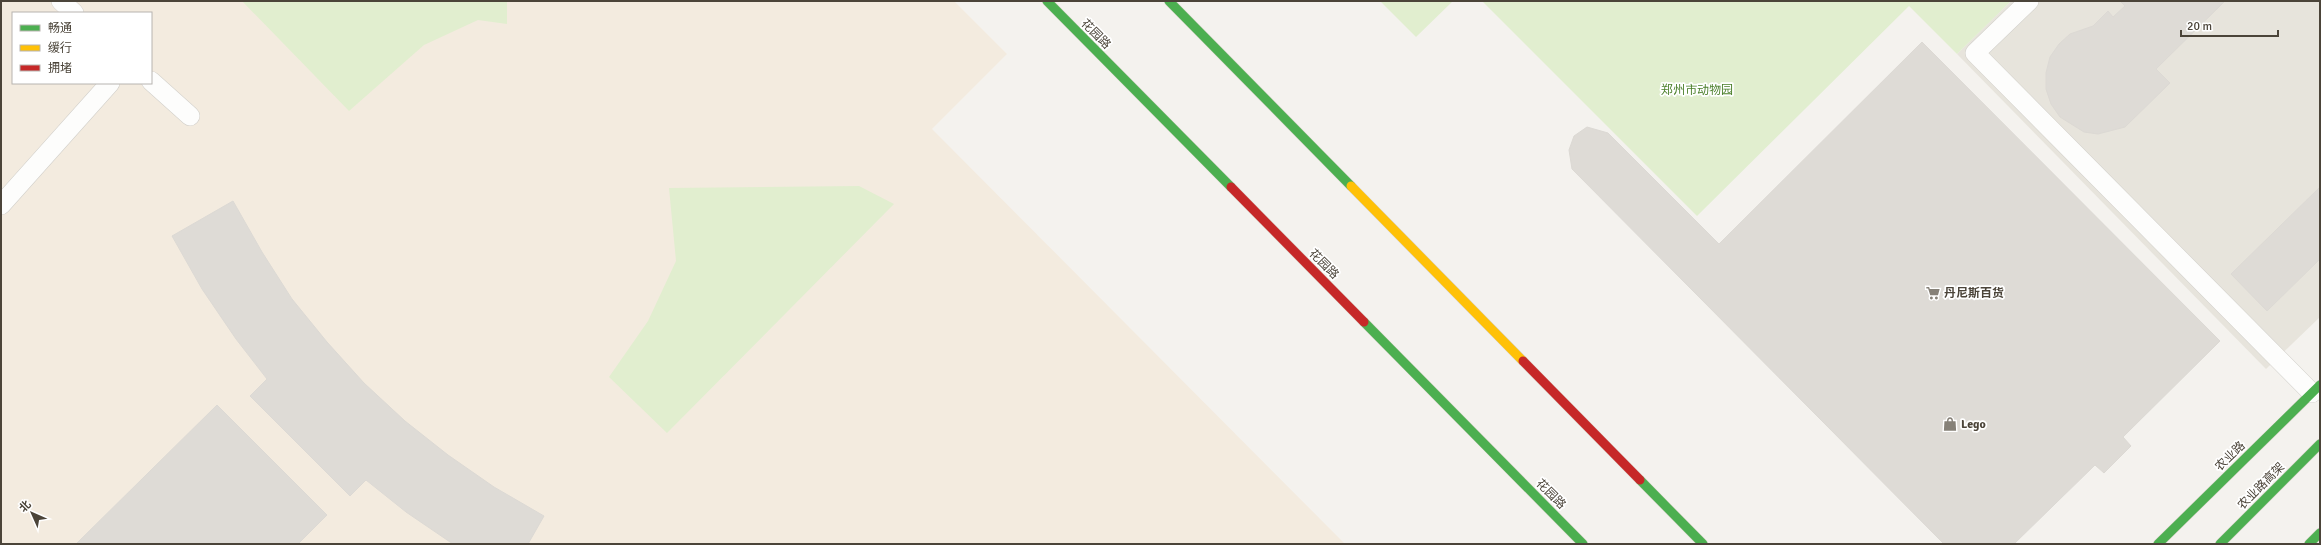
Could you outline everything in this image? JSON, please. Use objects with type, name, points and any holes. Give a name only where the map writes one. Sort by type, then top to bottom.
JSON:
[{"type":"main road","name":"花园路","points":[[1047,1],[1583,544]]},
{"type":"main road","points":[[1169,1],[1703,544]]},
{"type":"main road","name":"农业路","points":[[2158,544],[2316,389]]},
{"type":"main road","name":"农业路高架","points":[[2220,544],[2320,444]]},
{"type":"main road","points":[[2309,544],[2320,533]]},
{"type":"lane","points":[[61,1],[73,12]]},
{"type":"lane","points":[[2029,1],[1975,53],[2316,389]]},
{"type":"lane","points":[[152,82],[190,116]]},
{"type":"lane","points":[[1,205],[109,84]]},
{"type":"shaded area","points":[[1,1],[954,1],[1007,54],[932,129],[1345,544],[1,544]]},
{"type":"shaded area","points":[[2011,1],[2320,1],[2320,317],[2266,369],[1957,54]]},
{"type":"green space","points":[[242,1],[507,1],[507,24],[478,20],[424,45],[349,111]]},
{"type":"green space","points":[[1380,1],[1453,1],[1416,37]]},
{"type":"green space","name":"郑州市动物园","points":[[1482,1],[2011,1],[1957,54],[1909,6],[1697,216]]},
{"type":"green space","points":[[859,186],[894,204],[667,433],[609,377],[648,321],[676,261],[669,188]]},
{"type":"building","points":[[2120,1],[2225,1],[2156,69],[2170,83],[2125,127],[2098,134],[2084,132],[2060,117],[2051,104],[2046,89],[2046,73],[2050,57],[2059,44],[2070,34],[2093,26],[2108,11],[2113,17],[2125,6]]},
{"type":"building","name":"丹尼斯百货","points":[[1922,42],[2220,341],[2123,437],[2131,446],[2104,473],[2095,465],[2014,544],[1944,544],[1572,169],[1569,150],[1574,136],[1587,127],[1608,133],[1719,244]]},
{"type":"building","points":[[2320,187],[2320,259],[2267,311],[2231,274]]},
{"type":"building","points":[[233,201],[262,252],[292,299],[327,342],[364,383],[405,421],[448,455],[494,487],[544,516],[528,544],[453,544],[406,512],[366,480],[350,496],[250,396],[267,379],[236,339],[202,289],[172,236]]},
{"type":"building","points":[[217,405],[327,515],[298,544],[76,544]]},
{"type":"traffic: fast","points":[[1047,1],[1231,187]]},
{"type":"traffic: fast","points":[[1169,1],[1351,186]]},
{"type":"traffic: fast","points":[[1364,322],[1583,544]]},
{"type":"traffic: fast","points":[[2158,544],[2320,385]]},
{"type":"traffic: fast","points":[[2220,544],[2320,444]]},
{"type":"traffic: fast","points":[[1640,480],[1703,544]]},
{"type":"traffic: fast","points":[[2309,544],[2320,533]]},
{"type":"traffic: slow","points":[[1351,186],[1523,361]]},
{"type":"traffic: jam","points":[[1231,187],[1364,322]]},
{"type":"traffic: jam","points":[[1523,361],[1640,480]]},
{"type":"place","name":"丹尼斯百货","points":[[1933,293]]},
{"type":"place","name":"Lego","points":[[1950,424]]}]
